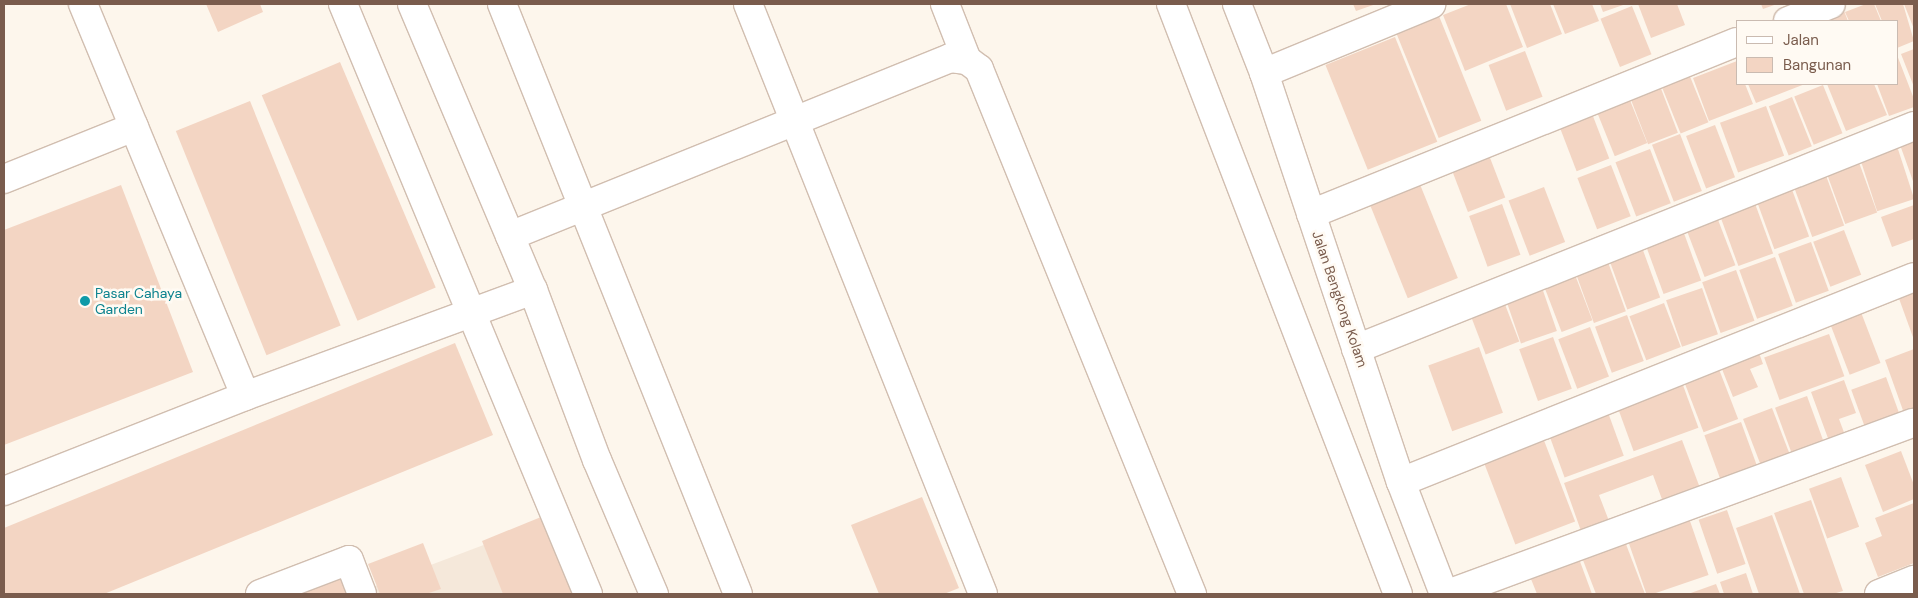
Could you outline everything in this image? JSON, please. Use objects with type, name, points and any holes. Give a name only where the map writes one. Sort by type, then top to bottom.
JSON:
[{"type":"street","points":[[83,4],[245,396]]},
{"type":"street","points":[[343,4],[588,594]]},
{"type":"street","points":[[412,4],[533,290],[597,460],[654,594]]},
{"type":"street","points":[[502,4],[738,594]]},
{"type":"street","points":[[748,4],[983,594]]},
{"type":"street","points":[[945,4],[967,60]]},
{"type":"street","points":[[1172,4],[1398,594]]},
{"type":"street","name":"Jalan Bengkong Kolam","points":[[1237,4],[1264,73],[1401,482],[1444,594]]},
{"type":"street","points":[[1791,20],[1831,4]]},
{"type":"street","points":[[1264,73],[1413,7]]},
{"type":"street","points":[[1311,214],[1736,42]]},
{"type":"street","points":[[510,236],[950,58],[967,60],[979,69],[1192,594]]},
{"type":"street","points":[[1356,349],[1914,126]]},
{"type":"street","points":[[4,179],[134,127]]},
{"type":"street","points":[[1401,482],[1914,278]]},
{"type":"street","points":[[4,491],[245,396],[533,290]]},
{"type":"street","points":[[1448,594],[1914,423]]},
{"type":"street","points":[[260,594],[349,560],[362,594]]},
{"type":"street","points":[[1879,594],[1914,580]]},
{"type":"shaded area","points":[[515,533],[540,594],[354,594]]},
{"type":"building","points":[[206,4],[260,4],[263,12],[218,32]]},
{"type":"building","points":[[1353,4],[1376,4],[1356,11]]},
{"type":"building","points":[[1471,4],[1506,4],[1523,47],[1465,71],[1443,15]]},
{"type":"building","points":[[1510,4],[1550,4],[1562,34],[1527,48]]},
{"type":"building","points":[[1553,4],[1592,4],[1599,21],[1565,34]]},
{"type":"building","points":[[1600,4],[1626,4],[1603,12]]},
{"type":"building","points":[[1638,4],[1677,4],[1685,25],[1651,38]]},
{"type":"building","points":[[1761,4],[1777,4],[1763,9]]},
{"type":"building","points":[[1866,4],[1874,4],[1881,20],[1849,20],[1845,12]]},
{"type":"building","points":[[1875,4],[1903,4],[1914,41],[1898,48],[1898,20],[1882,20]]},
{"type":"building","points":[[1904,4],[1914,4],[1914,29]]},
{"type":"building","points":[[1632,6],[1651,54],[1620,67],[1600,19]]},
{"type":"building","points":[[1844,11],[1848,20],[1822,20]]},
{"type":"building","points":[[1439,16],[1481,121],[1439,138],[1396,33]]},
{"type":"building","points":[[1395,37],[1437,142],[1368,170],[1325,65]]},
{"type":"building","points":[[1914,49],[1914,87],[1901,54]]},
{"type":"building","points":[[1525,51],[1543,97],[1506,111],[1489,65]]},
{"type":"building","points":[[1898,58],[1914,99],[1914,107],[1889,116],[1877,85],[1898,85]]},
{"type":"building","points":[[1736,61],[1736,85],[1745,85],[1753,104],[1709,121],[1693,78]]},
{"type":"building","points":[[340,62],[436,288],[357,321],[262,95]]},
{"type":"building","points":[[1689,74],[1708,122],[1681,133],[1661,85]]},
{"type":"building","points":[[1748,85],[1802,85],[1756,103]]},
{"type":"building","points":[[1823,85],[1842,133],[1814,145],[1794,97]]},
{"type":"building","points":[[1827,85],[1874,85],[1887,115],[1846,131]]},
{"type":"building","points":[[1660,86],[1678,133],[1648,144],[1630,97]]},
{"type":"building","points":[[1627,93],[1647,143],[1615,156],[1595,106]]},
{"type":"building","points":[[1792,97],[1812,146],[1789,156],[1769,106]]},
{"type":"building","points":[[250,101],[341,325],[266,355],[176,131]]},
{"type":"building","points":[[1766,106],[1784,156],[1738,173],[1720,123]]},
{"type":"building","points":[[1591,111],[1609,159],[1577,171],[1558,124]]},
{"type":"building","points":[[1715,125],[1735,177],[1706,188],[1686,136]]},
{"type":"building","points":[[1680,134],[1702,191],[1674,202],[1652,145]]},
{"type":"building","points":[[1914,136],[1914,184],[1899,142]]},
{"type":"building","points":[[1896,143],[1914,199],[1877,211],[1859,155]]},
{"type":"building","points":[[1650,149],[1671,203],[1636,216],[1615,162]]},
{"type":"building","points":[[1487,150],[1505,198],[1468,212],[1450,164]]},
{"type":"building","points":[[1857,157],[1877,212],[1845,224],[1825,169]]},
{"type":"building","points":[[1611,165],[1631,216],[1597,229],[1577,178]]},
{"type":"building","points":[[1824,170],[1844,225],[1812,237],[1792,182]]},
{"type":"building","points":[[1417,177],[1458,278],[1408,298],[1367,197]]},
{"type":"building","points":[[1790,184],[1809,237],[1774,249],[1755,197]]},
{"type":"building","name":"Pasar Cahaya Garden","points":[[121,185],[193,372],[4,445],[4,230]]},
{"type":"building","points":[[1544,187],[1565,242],[1530,256],[1509,201]]},
{"type":"building","points":[[1753,198],[1773,253],[1738,266],[1718,211]]},
{"type":"building","points":[[1502,204],[1520,255],[1488,267],[1469,216]]},
{"type":"building","points":[[1914,205],[1914,239],[1892,247],[1881,217]]},
{"type":"building","points":[[1715,212],[1735,265],[1705,277],[1684,224]]},
{"type":"building","points":[[1681,225],[1701,280],[1664,294],[1643,239]]},
{"type":"building","points":[[1844,230],[1861,275],[1830,287],[1813,242]]},
{"type":"building","points":[[1640,242],[1660,297],[1627,309],[1607,254]]},
{"type":"building","points":[[1811,242],[1829,291],[1796,303],[1778,254]]},
{"type":"building","points":[[1605,254],[1626,311],[1594,323],[1573,266]]},
{"type":"building","points":[[1775,257],[1793,306],[1757,319],[1739,270]]},
{"type":"building","points":[[1572,267],[1592,320],[1562,332],[1541,279]]},
{"type":"building","points":[[1736,270],[1754,321],[1721,333],[1702,282]]},
{"type":"building","points":[[1539,279],[1557,331],[1521,343],[1503,291]]},
{"type":"building","points":[[1914,287],[1914,340],[1897,293]]},
{"type":"building","points":[[1702,288],[1718,334],[1682,347],[1666,300]]},
{"type":"building","points":[[1501,294],[1519,342],[1486,355],[1467,307]]},
{"type":"building","points":[[1664,303],[1681,347],[1646,360],[1629,316]]},
{"type":"building","points":[[1859,307],[1881,363],[1850,375],[1828,319]]},
{"type":"building","points":[[1627,315],[1644,361],[1612,373],[1595,327]]},
{"type":"building","points":[[1590,327],[1609,376],[1577,389],[1558,339]]},
{"type":"building","points":[[1829,334],[1844,376],[1780,400],[1764,358]]},
{"type":"building","points":[[1553,337],[1572,389],[1538,401],[1519,349]]},
{"type":"building","points":[[455,343],[493,435],[104,594],[4,594],[4,528]]},
{"type":"building","points":[[1479,347],[1503,413],[1452,431],[1428,365]]},
{"type":"building","points":[[1914,349],[1914,413],[1905,416],[1885,360]]},
{"type":"building","points":[[1758,350],[1763,364],[1750,369],[1758,387],[1733,397],[1720,364]]},
{"type":"building","points":[[1717,364],[1738,419],[1704,432],[1682,377]]},
{"type":"building","points":[[1680,377],[1698,428],[1634,451],[1615,401]]},
{"type":"building","points":[[1886,377],[1899,413],[1864,425],[1851,390]]},
{"type":"building","points":[[1844,380],[1856,413],[1839,419],[1845,435],[1829,441],[1811,392]]},
{"type":"building","points":[[1807,396],[1826,449],[1794,460],[1775,408]]},
{"type":"building","points":[[1606,407],[1624,456],[1565,477],[1547,429]]},
{"type":"building","points":[[1772,408],[1792,461],[1763,472],[1743,419]]},
{"type":"building","points":[[1741,422],[1759,471],[1722,484],[1704,435]]},
{"type":"building","points":[[1540,430],[1575,521],[1515,544],[1480,453]]},
{"type":"building","points":[[1682,440],[1700,488],[1663,502],[1653,475],[1599,495],[1609,521],[1581,531],[1564,483]]},
{"type":"building","points":[[1901,451],[1914,485],[1914,499],[1883,512],[1865,465]]},
{"type":"building","points":[[1841,477],[1859,527],[1827,538],[1809,489]]},
{"type":"building","points":[[922,497],[959,588],[944,594],[879,594],[851,525]]},
{"type":"building","points":[[1811,500],[1843,591],[1833,594],[1804,594],[1774,513]]},
{"type":"building","points":[[1914,503],[1914,563],[1878,577],[1865,543],[1882,536],[1875,518]]},
{"type":"building","points":[[1727,510],[1746,564],[1717,574],[1699,520]]},
{"type":"building","points":[[1772,515],[1800,594],[1759,594],[1736,528]]},
{"type":"building","points":[[541,517],[572,594],[503,594],[482,541]]},
{"type":"building","points":[[1690,521],[1709,575],[1653,594],[1646,594],[1629,542]]},
{"type":"building","points":[[1624,539],[1645,594],[1596,594],[1581,555]]},
{"type":"building","points":[[423,543],[441,589],[426,594],[380,594],[368,564]]},
{"type":"building","points":[[1578,556],[1592,594],[1537,594],[1529,574]]},
{"type":"building","points":[[1746,573],[1753,594],[1724,594],[1720,582]]},
{"type":"building","points":[[342,577],[349,594],[297,594]]},
{"type":"building","points":[[1716,584],[1720,594],[1688,594]]},
{"type":"place","name":"Pasar Cahaya Garden","points":[[85,301]]}]
